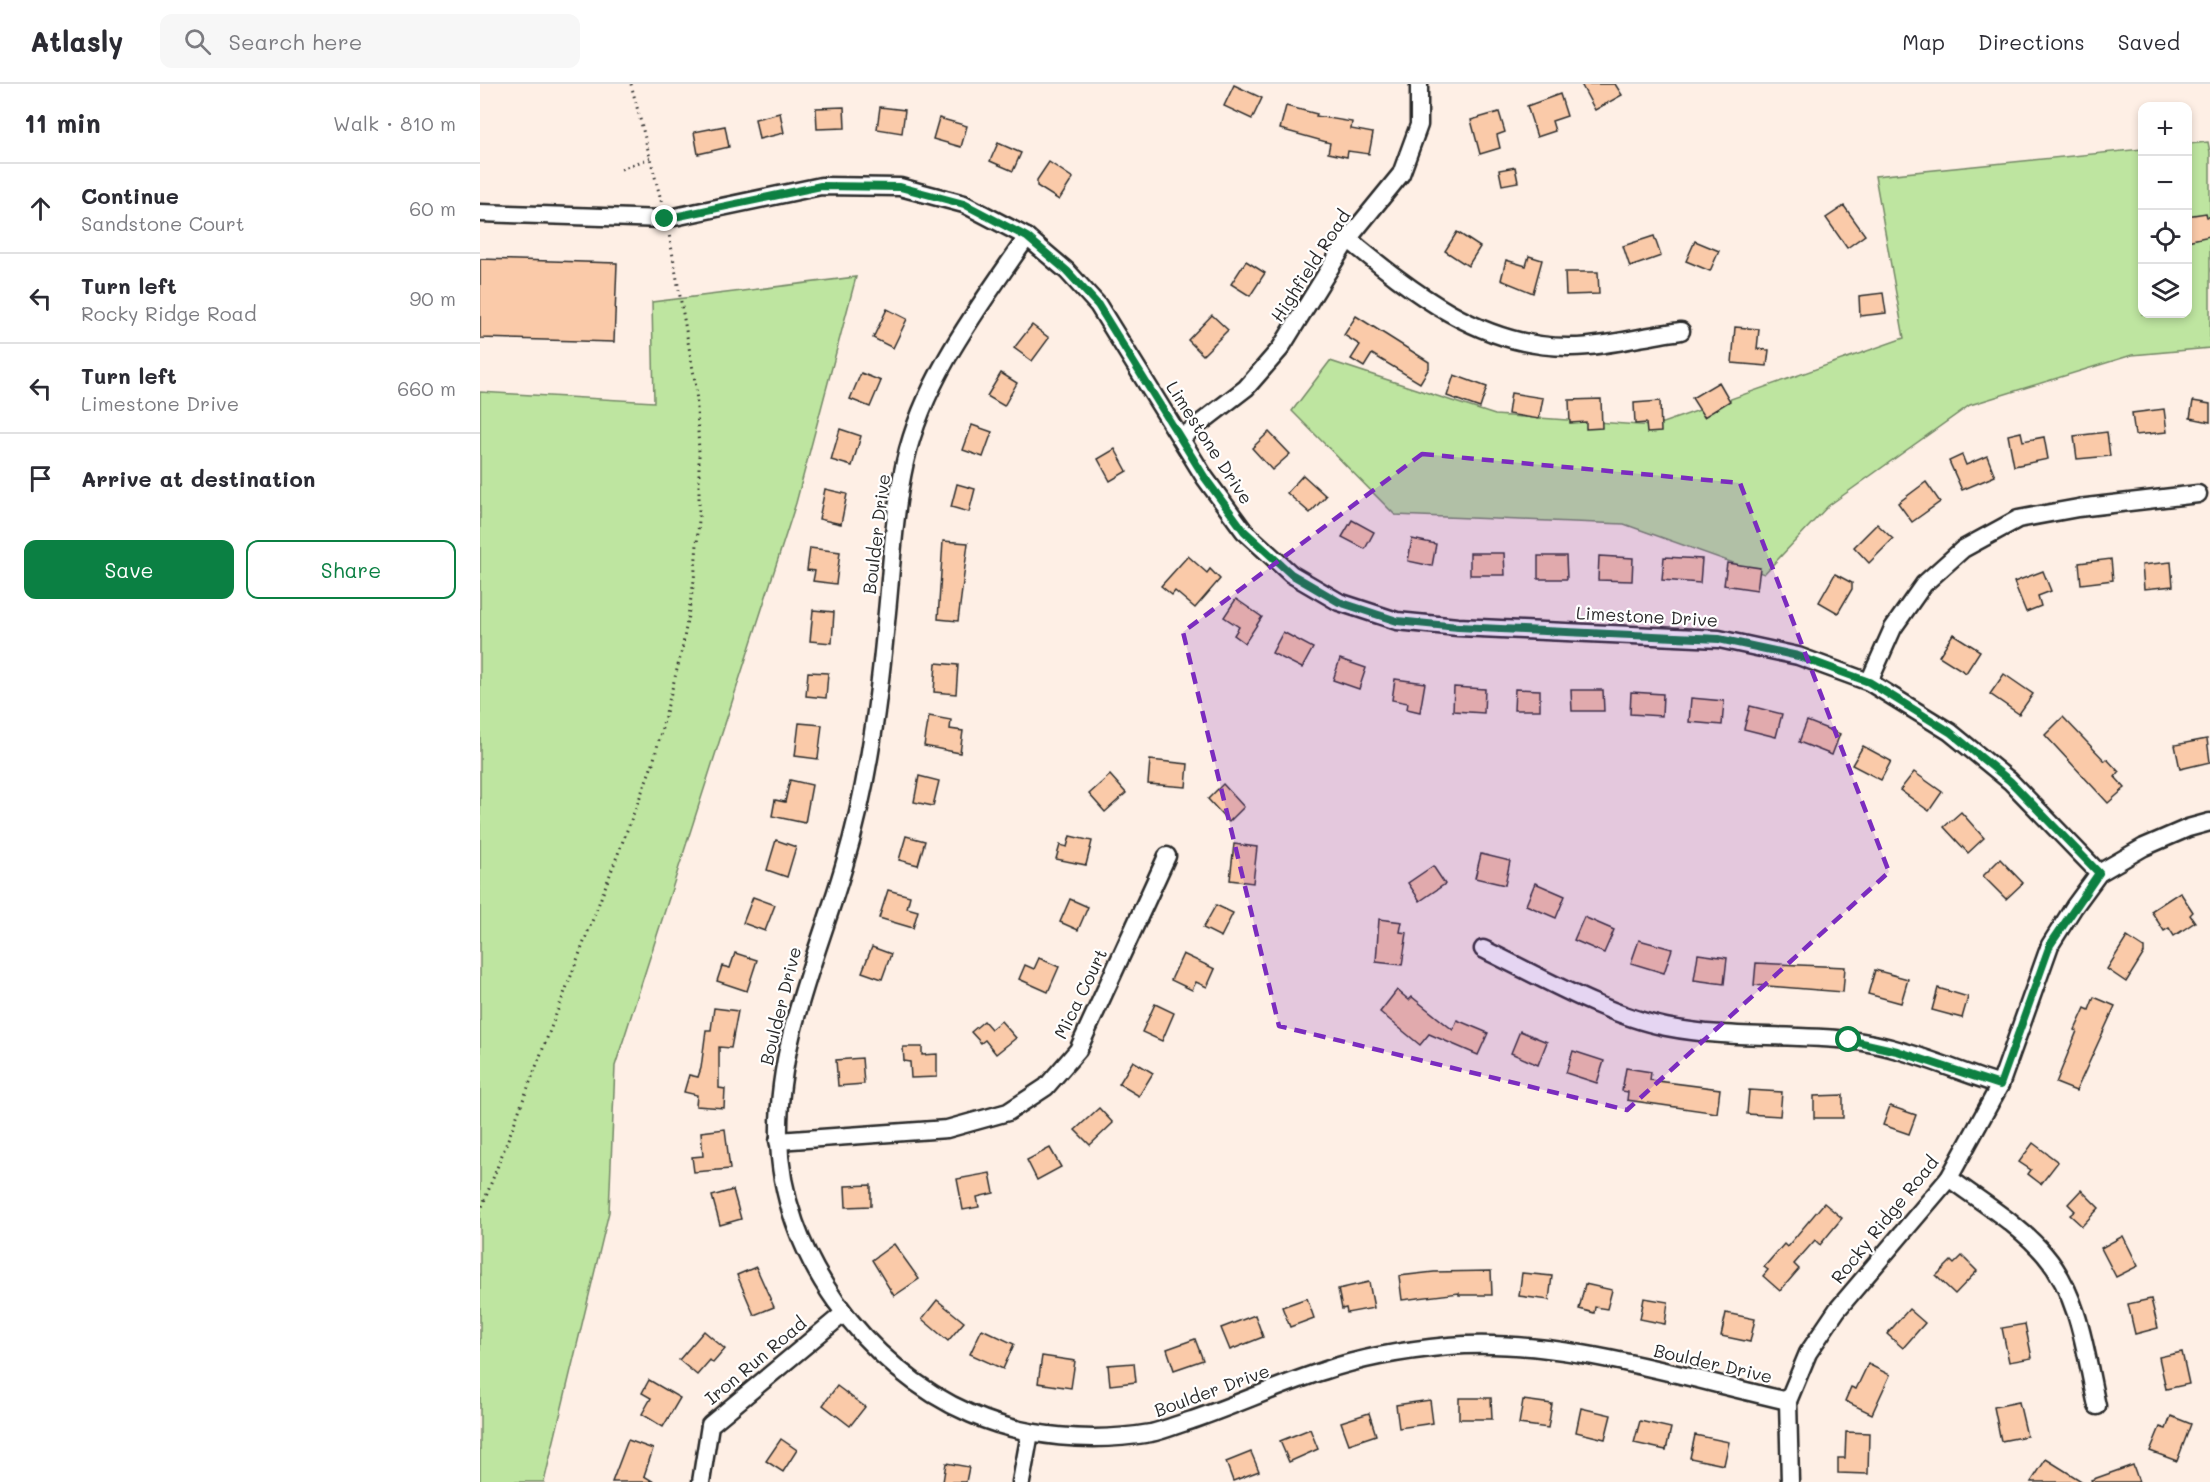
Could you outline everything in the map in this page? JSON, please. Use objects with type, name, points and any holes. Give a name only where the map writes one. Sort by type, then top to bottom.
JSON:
[{"type":"street","name":"Highfield Road","points":[[1181,438],[1246,388],[1280,349],[1348,239],[1401,174],[1419,125],[1419,84]]},
{"type":"street","name":"Limestone Drive","points":[[480,213],[665,219],[821,186],[900,187],[964,204],[1027,237],[1067,271],[1098,305],[1205,478],[1244,531],[1291,574],[1339,602],[1397,621],[1458,627],[1719,639],[1798,656],[1869,682],[1950,732],[2010,781],[2099,873]]},
{"type":"street","name":"Boulder Drive","points":[[1027,237],[956,341],[924,405],[905,462],[880,690],[866,784],[844,868],[816,947],[789,1042],[781,1091],[778,1141],[789,1208],[808,1257],[843,1314],[884,1356],[924,1387],[970,1414],[1030,1433],[1096,1437],[1153,1432],[1325,1370],[1390,1353],[1454,1346],[1512,1346],[1574,1353],[1788,1401]]},
{"type":"street","points":[[1348,239],[1404,286],[1461,321],[1513,341],[1569,348],[1681,330]]},
{"type":"street","points":[[1869,682],[1893,628],[1924,584],[1963,549],[2018,519],[2078,508],[2198,495]]},
{"type":"street","name":"Rocky Ridge Road","points":[[1790,1482],[1788,1401],[1808,1353],[1837,1310],[1949,1178],[2000,1085],[2050,945],[2099,873],[2144,847],[2188,828],[2210,822]]},
{"type":"street","name":"Mica Court","points":[[778,1141],[948,1129],[1008,1112],[1046,1087],[1078,1050],[1167,856]]},
{"type":"street","points":[[1483,949],[1593,1003],[1665,1027],[1727,1036],[1849,1040],[1897,1051],[2000,1085]]},
{"type":"street","points":[[1949,1178],[2045,1255],[2065,1285],[2078,1322],[2097,1406]]},
{"type":"street","name":"Iron Run Road","points":[[701,1482],[710,1425],[843,1314]]},
{"type":"street","points":[[1021,1482],[1030,1433]]},
{"type":"path","points":[[480,1212],[642,794],[671,700],[694,580],[699,520],[699,453],[693,367],[665,219],[631,84]]},
{"type":"path","points":[[621,169],[650,158]]},
{"type":"highlighted area","points":[[1422,454],[1740,483],[1889,872],[1627,1110],[1279,1026],[1183,632]]},
{"type":"green space","points":[[2208,142],[2210,152],[2210,348],[2132,355],[1970,405],[1828,506],[1764,574],[1624,524],[1395,515],[1292,411],[1330,361],[1495,415],[1654,426],[1904,338],[1875,176],[2138,149],[2138,318],[2192,318],[2192,144]]},
{"type":"green space","points":[[856,277],[796,503],[615,1066],[609,1212],[544,1482],[480,1482],[480,392],[654,402],[652,302]]},
{"type":"building","points":[[1581,84],[1615,84],[1622,95],[1595,110]]},
{"type":"building","points":[[1234,85],[1262,98],[1252,119],[1224,106]]},
{"type":"building","points":[[1560,94],[1567,116],[1552,121],[1555,131],[1537,137],[1527,106]]},
{"type":"building","points":[[1286,106],[1317,114],[1316,116],[1352,122],[1351,129],[1373,133],[1369,154],[1348,151],[1347,157],[1328,153],[1330,143],[1280,129]]},
{"type":"building","points":[[844,107],[845,128],[817,129],[816,108]]},
{"type":"building","points":[[880,107],[905,110],[902,133],[877,129]]},
{"type":"building","points":[[1499,112],[1505,132],[1497,135],[1500,148],[1480,154],[1471,120]]},
{"type":"building","points":[[780,113],[784,133],[759,139],[755,119]]},
{"type":"building","points":[[939,118],[967,126],[961,147],[933,139]]},
{"type":"building","points":[[725,126],[729,147],[698,154],[694,132]]},
{"type":"building","points":[[998,143],[1021,153],[1013,171],[990,161]]},
{"type":"building","points":[[1049,162],[1073,178],[1059,200],[1037,186],[1037,180]]},
{"type":"building","points":[[1515,167],[1518,182],[1502,185],[1499,170]]},
{"type":"building","points":[[1844,206],[1865,235],[1847,248],[1826,218]]},
{"type":"building","points":[[2206,213],[2207,217],[2210,217],[2210,236],[2192,240],[2192,215]]},
{"type":"building","points":[[1457,232],[1480,247],[1468,266],[1445,251]]},
{"type":"building","points":[[1654,236],[1661,256],[1630,267],[1623,246]]},
{"type":"building","points":[[1695,241],[1719,251],[1710,271],[1686,261]]},
{"type":"building","points":[[1529,256],[1542,260],[1533,293],[1501,280],[1506,260],[1526,266]]},
{"type":"building","points":[[480,259],[617,263],[614,342],[480,338]]},
{"type":"building","points":[[1246,261],[1265,273],[1250,296],[1231,284]]},
{"type":"building","points":[[1565,272],[1598,272],[1599,294],[1566,295]]},
{"type":"building","points":[[1883,293],[1886,313],[1860,316],[1859,296]]},
{"type":"building","points":[[887,309],[907,319],[893,348],[873,338]]},
{"type":"building","points":[[1212,315],[1228,330],[1203,355],[1188,340]]},
{"type":"building","points":[[1356,316],[1429,362],[1429,368],[1420,383],[1372,354],[1364,367],[1351,359],[1360,345],[1344,335]]},
{"type":"building","points":[[1032,325],[1049,338],[1032,361],[1014,348]]},
{"type":"building","points":[[1735,327],[1759,329],[1757,349],[1769,350],[1767,366],[1732,363]]},
{"type":"building","points":[[861,373],[881,381],[870,407],[850,399]]},
{"type":"building","points":[[1001,373],[1017,383],[1004,406],[987,396]]},
{"type":"building","points":[[1454,375],[1487,387],[1480,408],[1447,396]]},
{"type":"building","points":[[1719,382],[1730,401],[1704,417],[1692,398]]},
{"type":"building","points":[[1511,393],[1543,398],[1539,419],[1508,414]]},
{"type":"building","points":[[1601,399],[1602,428],[1586,429],[1586,422],[1570,423],[1569,400]]},
{"type":"building","points":[[1660,401],[1661,432],[1647,433],[1646,423],[1635,424],[1634,403]]},
{"type":"building","points":[[2193,401],[2210,404],[2210,422],[2190,418]]},
{"type":"building","points":[[2164,409],[2167,432],[2135,435],[2132,413]]},
{"type":"building","points":[[972,425],[992,432],[983,457],[963,450]]},
{"type":"building","points":[[840,429],[861,436],[852,466],[831,460]]},
{"type":"building","points":[[1269,432],[1290,454],[1272,470],[1252,448]]},
{"type":"building","points":[[2021,432],[2023,441],[2044,437],[2048,459],[2014,466],[2008,435]]},
{"type":"building","points":[[2107,432],[2110,456],[2077,459],[2074,436]]},
{"type":"building","points":[[1115,449],[1127,471],[1110,481],[1098,459]]},
{"type":"building","points":[[1962,455],[1966,465],[1987,456],[1995,476],[1962,490],[1949,461]]},
{"type":"building","points":[[1303,475],[1326,496],[1310,513],[1287,493]]},
{"type":"building","points":[[1926,482],[1940,502],[1912,522],[1898,503]]},
{"type":"building","points":[[957,484],[975,489],[969,512],[951,507]]},
{"type":"building","points":[[825,489],[847,494],[841,524],[819,519]]},
{"type":"building","points":[[1352,520],[1374,532],[1365,549],[1342,537]]},
{"type":"building","points":[[1877,524],[1893,539],[1869,563],[1854,547]]},
{"type":"building","points":[[1412,539],[1436,544],[1432,566],[1408,561]]},
{"type":"building","points":[[943,541],[968,543],[958,621],[938,619]]},
{"type":"building","points":[[810,548],[840,552],[836,584],[813,581],[815,571],[807,570]]},
{"type":"building","points":[[1470,553],[1504,553],[1505,575],[1470,575]]},
{"type":"building","points":[[1188,556],[1207,573],[1210,569],[1220,579],[1195,608],[1175,591],[1172,595],[1161,586]]},
{"type":"building","points":[[1538,556],[1566,556],[1567,579],[1538,579]]},
{"type":"building","points":[[1599,556],[1633,558],[1632,581],[1598,580]]},
{"type":"building","points":[[1664,557],[1702,559],[1700,583],[1662,580]]},
{"type":"building","points":[[2111,559],[2113,580],[2081,584],[2079,563]]},
{"type":"building","points":[[2171,562],[2173,586],[2144,589],[2142,565]]},
{"type":"building","points":[[1727,563],[1760,568],[1757,590],[1724,585]]},
{"type":"building","points":[[2043,571],[2051,591],[2038,596],[2041,606],[2026,612],[2014,582]]},
{"type":"building","points":[[1835,574],[1852,583],[1852,589],[1838,613],[1819,602]]},
{"type":"building","points":[[1236,599],[1262,617],[1245,643],[1234,635],[1239,627],[1224,617]]},
{"type":"building","points":[[813,610],[834,612],[832,643],[810,641]]},
{"type":"building","points":[[1283,632],[1313,648],[1302,668],[1272,653]]},
{"type":"building","points":[[1953,634],[1980,651],[1966,673],[1939,656]]},
{"type":"building","points":[[1340,659],[1366,668],[1359,689],[1333,680]]},
{"type":"building","points":[[936,663],[958,665],[956,694],[934,692]]},
{"type":"building","points":[[808,672],[828,673],[826,698],[806,696]]},
{"type":"building","points":[[2004,674],[2033,694],[2019,714],[1990,694]]},
{"type":"building","points":[[1395,679],[1425,683],[1420,712],[1407,709],[1408,703],[1392,700]]},
{"type":"building","points":[[1454,687],[1485,689],[1484,713],[1453,711]]},
{"type":"building","points":[[1515,689],[1540,690],[1540,710],[1514,710]]},
{"type":"building","points":[[1571,690],[1603,690],[1604,711],[1572,711]]},
{"type":"building","points":[[1631,692],[1663,694],[1662,716],[1630,714]]},
{"type":"building","points":[[1691,698],[1724,701],[1722,725],[1689,722]]},
{"type":"building","points":[[1750,706],[1782,714],[1776,737],[1744,729]]},
{"type":"building","points":[[929,716],[951,720],[950,729],[963,731],[960,753],[924,746]]},
{"type":"building","points":[[2063,717],[2105,761],[2107,759],[2119,772],[2115,777],[2125,788],[2108,803],[2045,735]]},
{"type":"building","points":[[1807,721],[1840,734],[1832,755],[1799,742]]},
{"type":"building","points":[[799,723],[822,725],[818,759],[795,756]]},
{"type":"building","points":[[2207,739],[2210,762],[2180,769],[2175,745]]},
{"type":"building","points":[[1863,746],[1891,761],[1881,780],[1852,765]]},
{"type":"building","points":[[1150,760],[1188,764],[1186,787],[1148,784]]},
{"type":"building","points":[[1914,772],[1942,792],[1929,811],[1900,790]]},
{"type":"building","points":[[1110,775],[1126,793],[1105,812],[1089,794]]},
{"type":"building","points":[[919,776],[939,781],[933,806],[914,802]]},
{"type":"building","points":[[790,780],[812,785],[805,823],[772,816],[775,800],[785,802]]},
{"type":"building","points":[[1223,784],[1244,807],[1229,822],[1208,799]]},
{"type":"building","points":[[1961,812],[1984,838],[1968,853],[1944,827]]},
{"type":"building","points":[[906,836],[925,841],[918,865],[899,860]]},
{"type":"building","points":[[1070,836],[1092,841],[1086,865],[1056,859],[1060,845],[1067,847]]},
{"type":"building","points":[[776,840],[796,847],[787,877],[767,870]]},
{"type":"building","points":[[1234,844],[1257,847],[1253,883],[1230,880]]},
{"type":"building","points":[[1481,854],[1510,861],[1505,885],[1475,878]]},
{"type":"building","points":[[2000,859],[2023,883],[2006,899],[1983,876]]},
{"type":"building","points":[[1433,866],[1445,884],[1420,901],[1408,883]]},
{"type":"building","points":[[1535,883],[1565,896],[1556,918],[1526,905]]},
{"type":"building","points":[[888,890],[910,896],[907,908],[918,911],[913,928],[879,918]]},
{"type":"building","points":[[2180,892],[2193,912],[2190,915],[2195,922],[2174,936],[2169,928],[2164,931],[2151,911]]},
{"type":"building","points":[[753,897],[775,905],[765,931],[743,923]]},
{"type":"building","points":[[1070,899],[1088,907],[1078,930],[1060,922]]},
{"type":"building","points":[[1216,905],[1233,913],[1221,937],[1203,928]]},
{"type":"building","points":[[1584,917],[1614,930],[1604,953],[1574,940]]},
{"type":"building","points":[[1379,919],[1402,922],[1400,932],[1407,933],[1402,965],[1376,962]]},
{"type":"building","points":[[2127,937],[2144,948],[2144,953],[2126,982],[2107,969]]},
{"type":"building","points":[[1639,940],[1672,949],[1664,973],[1631,963]]},
{"type":"building","points":[[872,947],[891,954],[882,979],[862,972]]},
{"type":"building","points":[[735,953],[757,960],[747,991],[717,981],[722,966],[730,968]]},
{"type":"building","points":[[1183,954],[1215,969],[1207,987],[1196,982],[1192,990],[1171,980]]},
{"type":"building","points":[[1698,954],[1727,958],[1724,984],[1694,980]]},
{"type":"building","points":[[1039,958],[1059,967],[1048,992],[1019,979],[1025,965],[1034,969]]},
{"type":"building","points":[[1756,963],[1845,967],[1843,992],[1754,985]]},
{"type":"building","points":[[1875,970],[1908,979],[1901,1003],[1868,994]]},
{"type":"building","points":[[1938,988],[1968,997],[1962,1018],[1932,1010]]},
{"type":"building","points":[[1397,990],[1409,1000],[1412,997],[1453,1030],[1457,1020],[1488,1033],[1478,1055],[1429,1034],[1420,1045],[1380,1012]]},
{"type":"building","points":[[2094,997],[2115,1006],[2076,1091],[2056,1083],[2077,1031],[2075,1030],[2085,1008],[2089,1010]]},
{"type":"building","points":[[1155,1004],[1174,1013],[1162,1041],[1142,1032]]},
{"type":"building","points":[[714,1008],[738,1011],[731,1048],[719,1047],[719,1088],[725,1089],[724,1108],[696,1106],[697,1095],[684,1092],[689,1075],[698,1077],[706,1030],[711,1030]]},
{"type":"building","points":[[984,1021],[991,1029],[1001,1021],[1016,1038],[996,1054],[985,1040],[981,1043],[971,1032]]},
{"type":"building","points":[[1520,1031],[1547,1042],[1538,1065],[1511,1053]]},
{"type":"building","points":[[903,1047],[922,1047],[922,1055],[937,1054],[937,1077],[911,1078],[910,1062],[904,1061]]},
{"type":"building","points":[[1573,1051],[1604,1061],[1597,1083],[1566,1073]]},
{"type":"building","points":[[862,1058],[864,1084],[838,1086],[836,1060]]},
{"type":"building","points":[[1133,1061],[1153,1073],[1139,1096],[1119,1084]]},
{"type":"building","points":[[1626,1068],[1651,1072],[1650,1080],[1720,1089],[1717,1113],[1627,1100],[1628,1092],[1622,1091]]},
{"type":"building","points":[[1749,1090],[1782,1092],[1780,1116],[1747,1114]]},
{"type":"building","points":[[1843,1095],[1843,1118],[1814,1118],[1814,1096]]},
{"type":"building","points":[[1890,1106],[1916,1115],[1909,1134],[1883,1125]]},
{"type":"building","points":[[1099,1108],[1113,1123],[1090,1145],[1075,1130]]},
{"type":"building","points":[[725,1129],[730,1169],[694,1172],[692,1157],[703,1156],[701,1132]]},
{"type":"building","points":[[2033,1143],[2058,1162],[2041,1184],[2028,1174],[2031,1170],[2019,1162]]},
{"type":"building","points":[[1050,1148],[1061,1167],[1037,1180],[1027,1160]]},
{"type":"building","points":[[990,1173],[994,1193],[977,1197],[979,1207],[963,1210],[957,1179]]},
{"type":"building","points":[[871,1185],[871,1206],[846,1207],[845,1186]]},
{"type":"building","points":[[733,1190],[741,1219],[720,1225],[712,1196]]},
{"type":"building","points":[[2081,1190],[2099,1208],[2082,1226],[2070,1215],[2075,1211],[2068,1204]]},
{"type":"building","points":[[1824,1203],[1842,1218],[1820,1245],[1815,1240],[1794,1264],[1799,1269],[1780,1291],[1763,1276],[1768,1270],[1764,1267],[1784,1244],[1787,1247]]},
{"type":"building","points":[[2123,1236],[2138,1266],[2116,1277],[2101,1248]]},
{"type":"building","points":[[894,1244],[919,1279],[894,1296],[872,1260]]},
{"type":"building","points":[[1962,1256],[1977,1271],[1955,1294],[1936,1276],[1951,1261],[1954,1264]]},
{"type":"building","points":[[756,1267],[774,1307],[754,1315],[737,1275]]},
{"type":"building","points":[[1491,1271],[1492,1295],[1459,1295],[1459,1293],[1402,1300],[1399,1276],[1434,1272]]},
{"type":"building","points":[[1522,1273],[1552,1276],[1549,1300],[1519,1296]]},
{"type":"building","points":[[1369,1282],[1374,1308],[1347,1313],[1346,1308],[1342,1309],[1338,1289]]},
{"type":"building","points":[[1585,1284],[1612,1290],[1607,1309],[1595,1307],[1594,1313],[1579,1309]]},
{"type":"building","points":[[1307,1298],[1314,1318],[1290,1327],[1282,1307]]},
{"type":"building","points":[[1644,1298],[1668,1302],[1665,1324],[1640,1319]]},
{"type":"building","points":[[2151,1299],[2158,1328],[2135,1334],[2128,1304]]},
{"type":"building","points":[[937,1300],[964,1322],[948,1341],[922,1319]]},
{"type":"building","points":[[1909,1309],[1925,1323],[1903,1348],[1887,1334]]},
{"type":"building","points":[[1726,1313],[1755,1319],[1750,1342],[1721,1336]]},
{"type":"building","points":[[1255,1315],[1263,1337],[1230,1350],[1221,1328]]},
{"type":"building","points":[[2025,1324],[2032,1358],[2009,1362],[2002,1328]]},
{"type":"building","points":[[982,1329],[1014,1344],[1003,1369],[970,1354]]},
{"type":"building","points":[[704,1331],[725,1349],[713,1363],[710,1360],[697,1375],[679,1360]]},
{"type":"building","points":[[1195,1339],[1203,1360],[1174,1370],[1167,1349]]},
{"type":"building","points":[[2182,1352],[2189,1384],[2166,1389],[2159,1357]]},
{"type":"building","points":[[1042,1356],[1075,1361],[1071,1388],[1038,1383]]},
{"type":"building","points":[[1134,1363],[1136,1382],[1110,1385],[1108,1365]]},
{"type":"building","points":[[1868,1364],[1890,1375],[1872,1414],[1845,1401],[1851,1387],[1856,1389]]},
{"type":"building","points":[[649,1380],[680,1398],[663,1427],[642,1414],[651,1398],[642,1393]]},
{"type":"building","points":[[837,1386],[865,1407],[850,1426],[823,1405]]},
{"type":"building","points":[[1459,1398],[1491,1398],[1492,1419],[1459,1419]]},
{"type":"building","points":[[1430,1400],[1433,1423],[1399,1428],[1396,1405]]},
{"type":"building","points":[[1523,1400],[1552,1404],[1548,1428],[1519,1424]]},
{"type":"building","points":[[2019,1402],[2027,1436],[2001,1441],[1994,1407]]},
{"type":"building","points":[[1581,1408],[1611,1415],[1605,1439],[1576,1432]]},
{"type":"building","points":[[1369,1413],[1376,1435],[1349,1444],[1341,1422]]},
{"type":"building","points":[[2171,1416],[2191,1424],[2177,1461],[2150,1451],[2160,1427],[2166,1429]]},
{"type":"building","points":[[1640,1421],[1671,1428],[1666,1450],[1634,1443]]},
{"type":"building","points":[[1310,1429],[1318,1449],[1289,1462],[1280,1441]]},
{"type":"building","points":[[1846,1432],[1869,1433],[1868,1474],[1838,1473],[1838,1458],[1845,1458]]},
{"type":"building","points":[[1695,1435],[1729,1442],[1724,1465],[1690,1458]]},
{"type":"building","points":[[781,1439],[797,1450],[783,1472],[766,1461]]},
{"type":"building","points":[[628,1440],[653,1449],[644,1476],[654,1482],[612,1482]]},
{"type":"building","points":[[1251,1452],[1259,1471],[1233,1481],[1226,1462]]},
{"type":"building","points":[[2046,1459],[2083,1482],[2031,1482]]},
{"type":"building","points":[[946,1463],[969,1467],[966,1482],[943,1482]]},
{"type":"building","points":[[2133,1465],[2139,1482],[2092,1482],[2091,1480]]},
{"type":"route","points":[[665,219],[821,186],[900,187],[964,204],[1027,237],[1067,271],[1098,305],[1205,478],[1244,531],[1291,574],[1339,602],[1397,621],[1458,627],[1719,639],[1798,656],[1869,682],[1950,732],[2010,781],[2099,873],[2050,945],[2000,1085],[1897,1051],[1849,1040]]}]
